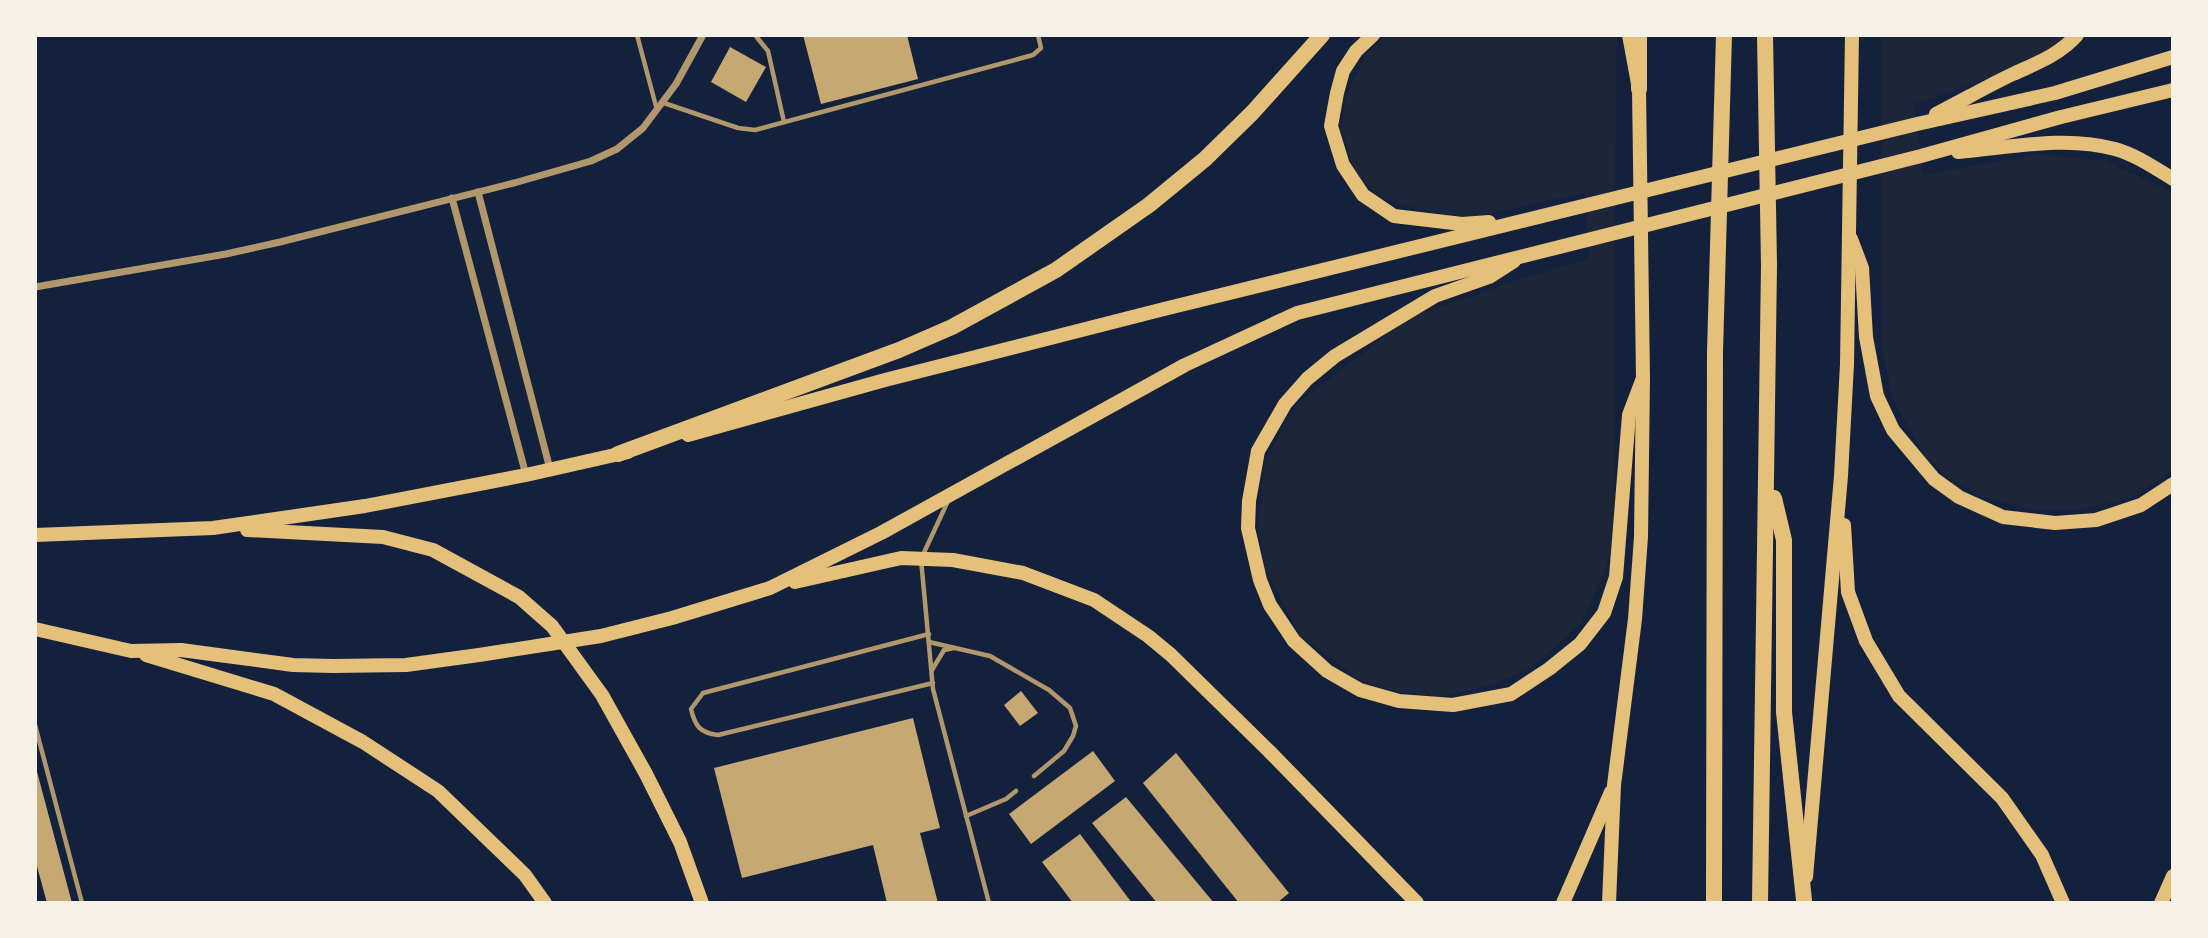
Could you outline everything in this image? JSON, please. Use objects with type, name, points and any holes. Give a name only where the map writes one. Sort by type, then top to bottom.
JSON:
[{"type":"highway","points":[[618,454],[899,350],[952,327],[1056,270],[1149,205],[1205,159],[1252,113],[1322,35]]},
{"type":"highway","points":[[1639,35],[1639,89]]},
{"type":"highway","points":[[1714,903],[1715,352],[1724,35]]},
{"type":"highway","points":[[1760,903],[1768,472],[1769,265],[1765,35]]},
{"type":"highway","points":[[1768,472],[1784,540],[1784,712],[1804,901]]},
{"type":"main road","points":[[1373,35],[1356,51],[1343,71],[1331,126],[1343,165],[1363,195],[1394,216],[1462,224],[1536,218]]},
{"type":"main road","points":[[1609,903],[1615,785],[1628,687],[1639,565],[1643,378],[1639,89],[1629,35]]},
{"type":"main road","points":[[1804,901],[1841,476],[1847,364],[1852,35]]},
{"type":"main road","points":[[1917,124],[2012,74],[2043,62],[2066,47],[2077,35]]},
{"type":"main road","points":[[213,528],[365,506],[618,454],[885,380],[1917,124],[2055,93],[2173,57]]},
{"type":"main road","points":[[770,588],[881,533],[1185,365],[1297,313],[2173,90]]},
{"type":"main road","points":[[1921,156],[2052,144],[2081,144],[2115,149],[2144,160],[2173,180]]},
{"type":"main road","points":[[1848,231],[1862,268],[1866,337],[1877,396],[1893,430],[1934,479],[1959,497],[2003,517],[2055,523],[2096,520],[2141,505],[2173,484]]},
{"type":"main road","points":[[1522,256],[1489,277],[1434,296],[1335,356],[1307,379],[1284,404],[1258,451],[1249,501],[1248,528],[1260,580],[1270,605],[1294,641],[1327,671],[1360,690],[1399,701],[1453,705],[1511,694],[1549,668],[1580,644],[1604,613],[1616,578],[1629,415],[1643,378]]},
{"type":"main road","points":[[1841,476],[1848,592],[1866,641],[1899,696],[2002,798],[2042,855],[2063,903]]},
{"type":"main road","points":[[35,535],[213,528],[383,537],[433,550],[519,597],[552,626],[602,695],[680,842],[702,903]]},
{"type":"main road","points":[[131,651],[181,650],[293,665],[406,665],[601,636],[770,588],[901,558],[953,560],[1023,573],[1094,600],[1171,655],[1417,903]]},
{"type":"main road","points":[[35,629],[131,651],[274,694],[363,742],[438,791],[525,875],[545,903]]},
{"type":"main road","points":[[1563,903],[1615,785]]},
{"type":"main road","points":[[2161,903],[2173,876]]},
{"type":"street","points":[[35,286],[226,254],[478,192],[571,167],[611,153],[643,128],[657,111],[703,35]]},
{"type":"street","points":[[478,192],[550,470]]},
{"type":"street","points":[[452,198],[526,475]]},
{"type":"lane","points":[[638,35],[657,111]]},
{"type":"lane","points":[[755,35],[768,51],[784,122]]},
{"type":"lane","points":[[663,103],[738,128],[755,130],[1033,55],[1041,48],[1038,35]]},
{"type":"lane","points":[[952,493],[921,559],[933,682],[989,903]]},
{"type":"lane","points":[[929,634],[703,693],[691,709],[699,729],[706,734],[718,735],[933,682]]},
{"type":"lane","points":[[929,642],[990,656],[1038,683],[1069,708],[1076,726],[1064,751],[1034,776]]},
{"type":"lane","points":[[932,671],[944,650],[954,648]]},
{"type":"lane","points":[[35,725],[82,903]]},
{"type":"lane","points":[[966,816],[1006,799],[1016,791]]},
{"type":"shaded area","points":[[1388,35],[1617,35],[1614,251],[1615,519],[1607,566],[1580,625],[1529,669],[1491,685],[1439,697],[1393,691],[1361,681],[1300,636],[1265,567],[1258,521],[1265,460],[1297,404],[1408,318],[1520,279],[1589,259],[1585,193],[1471,217],[1430,212],[1389,201],[1363,182],[1352,164],[1341,128],[1345,98],[1367,53]]},
{"type":"shaded area","points":[[1881,35],[2071,35],[2015,67],[1975,84],[1913,104],[1924,175],[2035,154],[2104,161],[2168,190],[2173,195],[2173,470],[2134,497],[2079,510],[2032,510],[1978,495],[1949,479],[1923,452],[1893,400],[1882,349]]},
{"type":"building","points":[[803,35],[907,35],[918,79],[821,104]]},
{"type":"building","points":[[730,47],[766,67],[746,102],[711,82]]},
{"type":"building","points":[[1021,691],[1038,713],[1020,726],[1004,705]]},
{"type":"building","points":[[913,718],[940,828],[920,833],[938,903],[887,903],[873,845],[742,878],[714,768]]},
{"type":"building","points":[[1093,751],[1115,781],[1031,844],[1009,814]]},
{"type":"building","points":[[1176,753],[1289,893],[1277,903],[1239,903],[1143,783]]},
{"type":"building","points":[[35,768],[72,903],[47,903],[35,859]]},
{"type":"building","points":[[1126,797],[1214,903],[1157,903],[1092,823]]},
{"type":"building","points":[[1080,834],[1132,903],[1073,903],[1042,862]]}]
